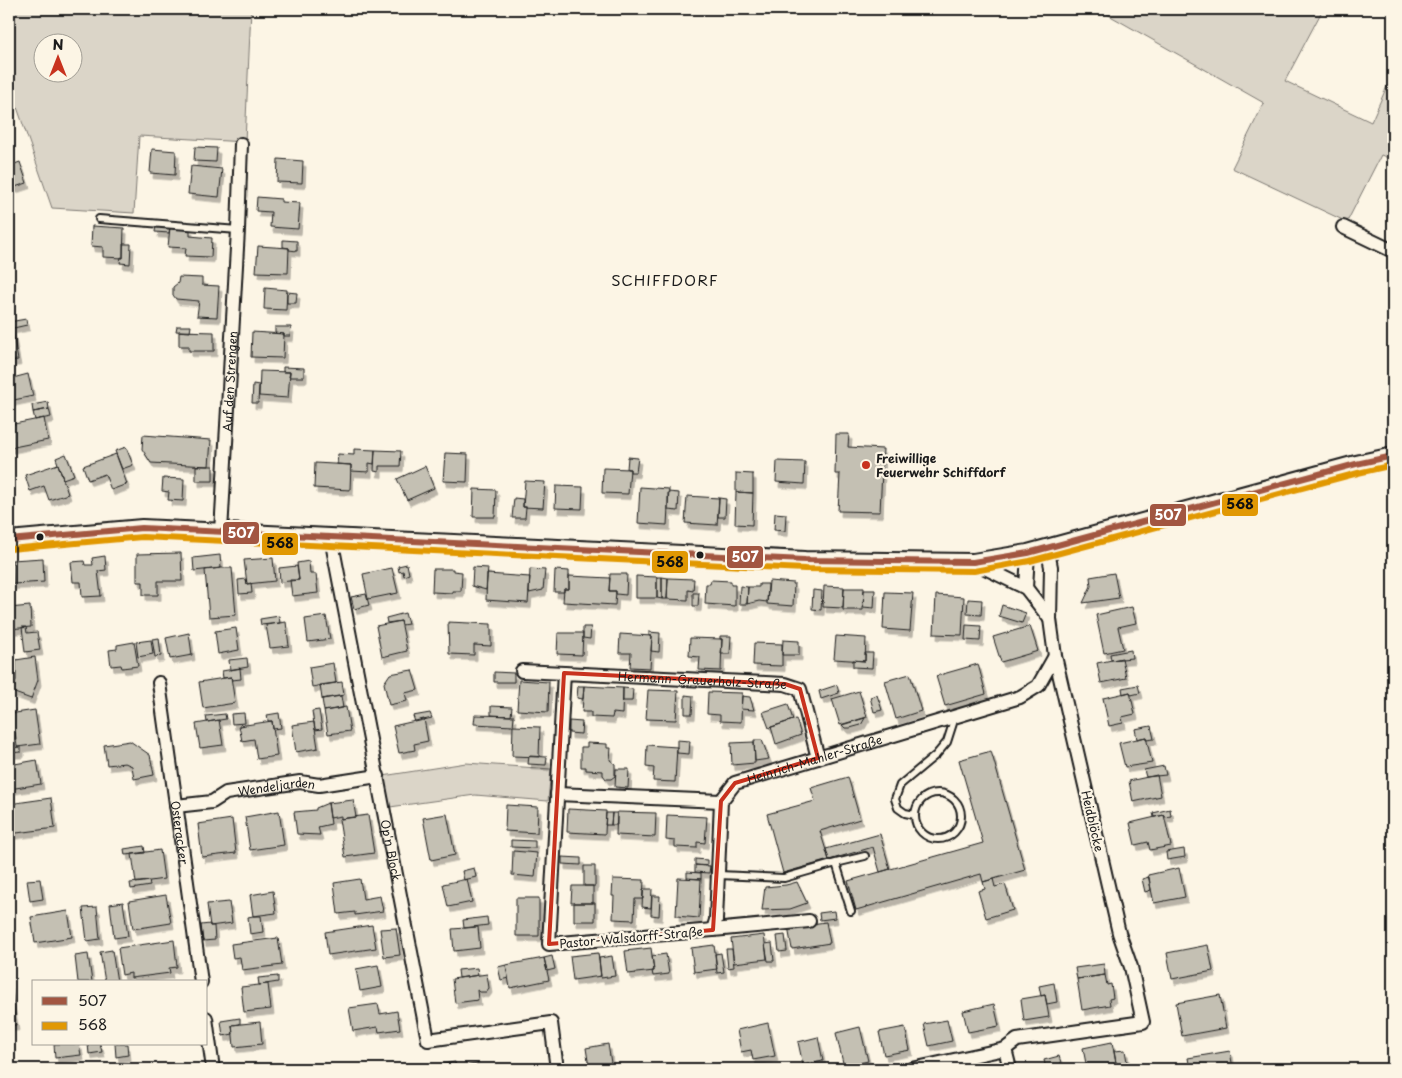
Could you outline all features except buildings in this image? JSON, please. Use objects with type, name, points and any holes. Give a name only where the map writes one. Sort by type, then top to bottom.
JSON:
[{"type":"street","name":"Auf den Strengen","points":[[221,532],[241,144]]},
{"type":"street","points":[[1343,227],[1393,252]]},
{"type":"street","points":[[9,540],[142,528],[805,560],[973,562],[1028,553],[1356,464],[1393,456]]},
{"type":"street","name":"Op'n Block","points":[[331,538],[428,1040],[551,1023],[557,1069]]},
{"type":"street","name":"Heidblöcke","points":[[1005,1049],[1017,1040],[1143,1022],[1131,967],[1119,933],[1055,656],[1050,619],[1051,567],[1047,547]]},
{"type":"street","points":[[1026,588],[1028,553]]},
{"type":"street","points":[[973,562],[1026,588],[1050,619]]},
{"type":"street","name":"Heinrich-Mahler-Straße","points":[[721,801],[735,783],[1020,697],[1038,686],[1055,656]]},
{"type":"street","name":"Hermann-Grauerholz-Straße","points":[[522,671],[785,684],[800,689],[818,758]]},
{"type":"street","points":[[564,673],[557,794],[721,801]]},
{"type":"street","name":"Osteracker","points":[[159,683],[201,980]]},
{"type":"street","name":"Wendeljarden","points":[[176,806],[212,802],[226,792],[300,782],[319,786],[378,776]]},
{"type":"street","name":"Pastor-Walsdorff-Straße","points":[[557,794],[549,944],[809,921]]},
{"type":"street","name":"Pastor-Walsdorff-Straße","points":[[713,930],[716,920],[719,874],[721,801]]},
{"type":"street","points":[[208,1031],[214,1069]]},
{"type":"street","points":[[912,1069],[1005,1049],[1010,1069]]},
{"type":"lane","points":[[99,219],[238,230]]},
{"type":"lane","points":[[915,815],[898,808],[894,799],[900,785],[936,755],[947,742],[956,716]]},
{"type":"lane","points":[[936,793],[944,794],[957,803],[960,819],[958,827],[953,833],[944,838],[937,838],[927,836],[921,831],[916,823],[915,815],[921,800],[927,795],[936,793]]},
{"type":"lane","points":[[719,874],[784,878],[865,856]]},
{"type":"lane","points":[[836,863],[851,912]]},
{"type":"highlighted area","points":[[564,673],[785,684],[800,689],[818,758],[735,783],[721,801],[713,930],[549,944]]},
{"type":"shaded area","points":[[9,9],[251,9],[245,142],[139,136],[134,213],[52,208],[9,84]]},
{"type":"shaded area","points":[[1098,9],[1323,9],[1285,81],[1371,122],[1393,73],[1393,160],[1381,155],[1347,222],[1232,168],[1264,103]]},
{"type":"shaded area","points":[[466,763],[551,769],[548,801],[475,795],[390,807],[383,776]]},
{"type":"transit line","name":"507","points":[[9,540],[142,528],[805,560],[973,562],[1028,553],[1356,464],[1393,456]]},
{"type":"transit line","name":"568","points":[[10,549],[142,537],[805,569],[974,571],[1030,561],[1393,465]]},
{"type":"place","name":"Freiwillige Feuerwehr Schiffdorf","points":[[866,465]]},
{"type":"district","name":"SCHIFFDORF","points":[[665,279]]}]
